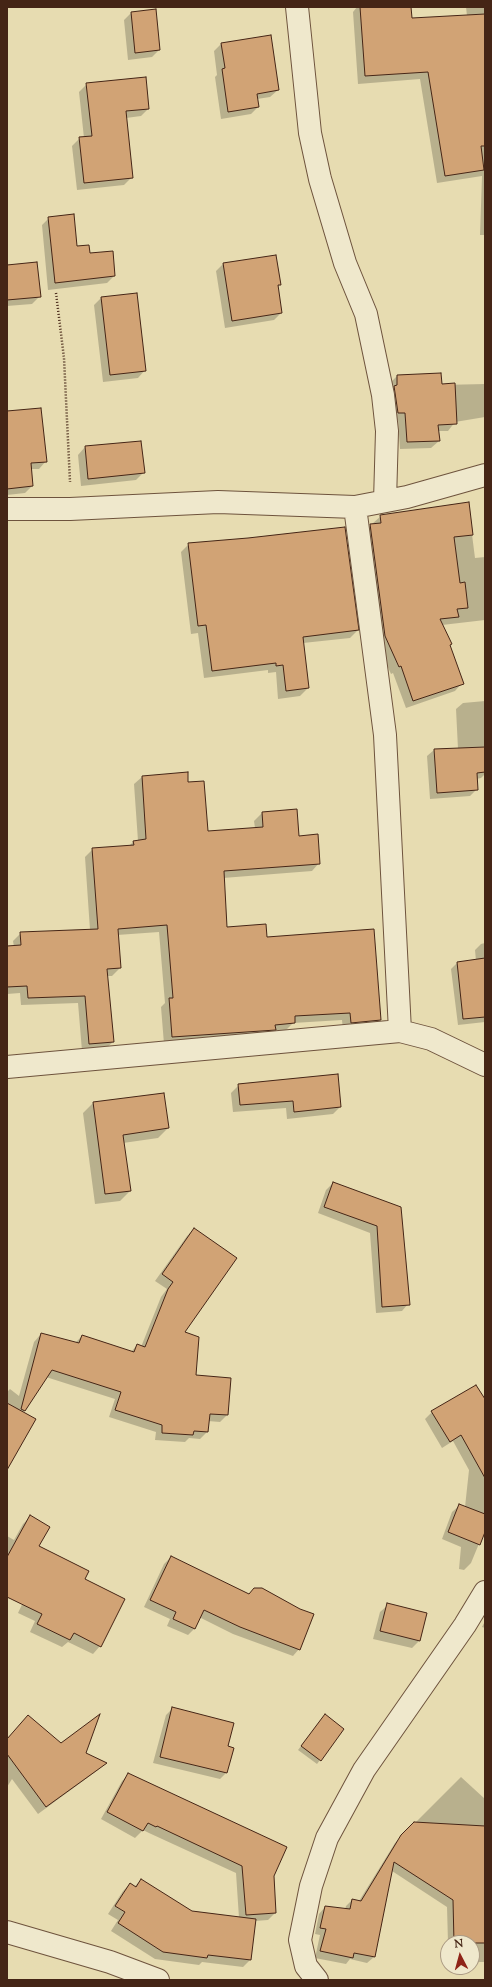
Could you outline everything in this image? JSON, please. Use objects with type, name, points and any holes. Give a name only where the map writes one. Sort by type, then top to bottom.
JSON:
[{"type":"street","points":[[297,7],[310,133],[320,179],[345,263],[366,314],[383,395],[387,431],[385,501]]},
{"type":"street","points":[[7,509],[70,509],[218,502],[354,507],[385,501],[485,475]]},
{"type":"street","points":[[354,507],[385,735],[400,1031]]},
{"type":"street","points":[[7,1067],[400,1031],[431,1039],[485,1065]]},
{"type":"street","points":[[314,1979],[306,1966],[300,1940],[312,1886],[326,1838],[364,1770],[466,1625],[485,1592]]},
{"type":"street","points":[[7,1932],[110,1962],[158,1980]]},
{"type":"path","points":[[56,293],[64,358],[70,509]]},
{"type":"building","points":[[360,7],[411,7],[412,18],[485,14],[485,146],[481,146],[484,170],[445,176],[428,72],[365,76]]},
{"type":"building","points":[[156,9],[160,50],[135,53],[131,12]]},
{"type":"building","points":[[271,35],[279,90],[257,94],[259,107],[228,112],[222,69],[225,68],[221,43]]},
{"type":"building","points":[[146,77],[149,109],[126,111],[133,178],[84,183],[79,137],[92,136],[86,83]]},
{"type":"building","points":[[74,214],[77,246],[89,245],[90,253],[113,251],[115,276],[55,283],[48,217]]},
{"type":"building","points":[[276,255],[281,285],[278,285],[282,313],[232,321],[223,263]]},
{"type":"building","points":[[37,262],[41,297],[7,300],[7,265]]},
{"type":"building","points":[[137,293],[146,371],[110,375],[101,297]]},
{"type":"building","points":[[441,373],[442,384],[455,383],[457,424],[438,425],[440,441],[407,442],[405,413],[398,413],[394,386],[397,385],[397,375]]},
{"type":"building","points":[[41,408],[47,462],[31,463],[33,486],[7,489],[7,411]]},
{"type":"building","points":[[141,441],[145,473],[88,479],[85,446]]},
{"type":"building","points":[[469,502],[473,535],[454,537],[460,583],[465,582],[468,608],[457,609],[459,617],[440,619],[452,644],[450,645],[464,684],[413,701],[401,666],[399,667],[385,636],[370,524],[381,523],[380,515]]},
{"type":"building","points":[[345,527],[359,630],[303,637],[309,688],[286,691],[283,665],[276,666],[276,663],[212,671],[206,625],[198,626],[188,543]]},
{"type":"building","points":[[485,747],[485,772],[477,773],[478,790],[437,793],[434,749]]},
{"type":"building","points":[[188,772],[188,782],[204,781],[208,831],[263,827],[262,812],[297,809],[299,836],[318,834],[320,864],[224,871],[227,927],[266,924],[267,937],[374,929],[381,1020],[351,1023],[350,1013],[295,1016],[295,1023],[275,1025],[276,1030],[172,1037],[169,998],[173,998],[167,925],[118,929],[121,968],[107,969],[114,1042],[89,1044],[85,996],[28,998],[27,986],[7,987],[7,946],[21,945],[20,932],[98,929],[92,848],[134,845],[133,841],[146,839],[142,776]]},
{"type":"building","points":[[485,958],[485,1017],[463,1019],[457,962]]},
{"type":"building","points":[[338,1074],[341,1107],[294,1112],[293,1101],[240,1105],[238,1084]]},
{"type":"building","points":[[164,1093],[169,1128],[123,1135],[131,1191],[105,1194],[93,1102]]},
{"type":"building","points":[[333,1182],[401,1207],[410,1305],[382,1307],[377,1226],[324,1207]]},
{"type":"building","points":[[194,1228],[237,1258],[185,1332],[199,1337],[196,1375],[231,1378],[228,1415],[210,1414],[208,1432],[194,1431],[193,1435],[162,1433],[162,1425],[115,1410],[121,1392],[52,1370],[25,1411],[21,1409],[41,1333],[79,1343],[82,1335],[134,1352],[137,1344],[145,1347],[168,1289],[173,1282],[162,1274]]},
{"type":"building","points":[[476,1385],[485,1399],[485,1478],[461,1435],[450,1442],[431,1411]]},
{"type":"building","points":[[7,1403],[36,1419],[7,1470]]},
{"type":"building","points":[[459,1504],[485,1514],[485,1532],[480,1545],[448,1532]]},
{"type":"building","points":[[30,1515],[50,1527],[39,1546],[89,1571],[85,1579],[125,1599],[101,1647],[74,1633],[70,1640],[37,1624],[42,1614],[7,1597],[7,1557]]},
{"type":"building","points":[[171,1556],[249,1594],[254,1588],[262,1588],[300,1609],[314,1614],[300,1650],[240,1627],[204,1610],[195,1629],[173,1619],[176,1612],[150,1600]]},
{"type":"building","points":[[387,1603],[427,1613],[420,1641],[380,1631]]},
{"type":"building","points":[[172,1707],[234,1723],[228,1746],[234,1748],[227,1773],[160,1757]]},
{"type":"building","points":[[100,1714],[86,1753],[107,1763],[46,1807],[7,1754],[7,1739],[28,1715],[61,1743]]},
{"type":"building","points":[[325,1714],[344,1729],[321,1761],[301,1746]]},
{"type":"building","points":[[128,1773],[287,1847],[274,1876],[276,1913],[246,1915],[242,1866],[157,1826],[156,1827],[148,1823],[143,1831],[107,1812]]},
{"type":"building","points":[[414,1822],[485,1826],[485,1943],[480,1943],[480,1935],[454,1935],[453,1900],[394,1862],[375,1957],[354,1953],[353,1958],[320,1951],[326,1929],[320,1928],[325,1906],[350,1909],[352,1899],[361,1901],[401,1835]]},
{"type":"building","points":[[141,1879],[192,1911],[256,1919],[251,1960],[208,1955],[207,1958],[163,1952],[118,1923],[125,1912],[115,1906],[130,1883],[136,1887]]}]
